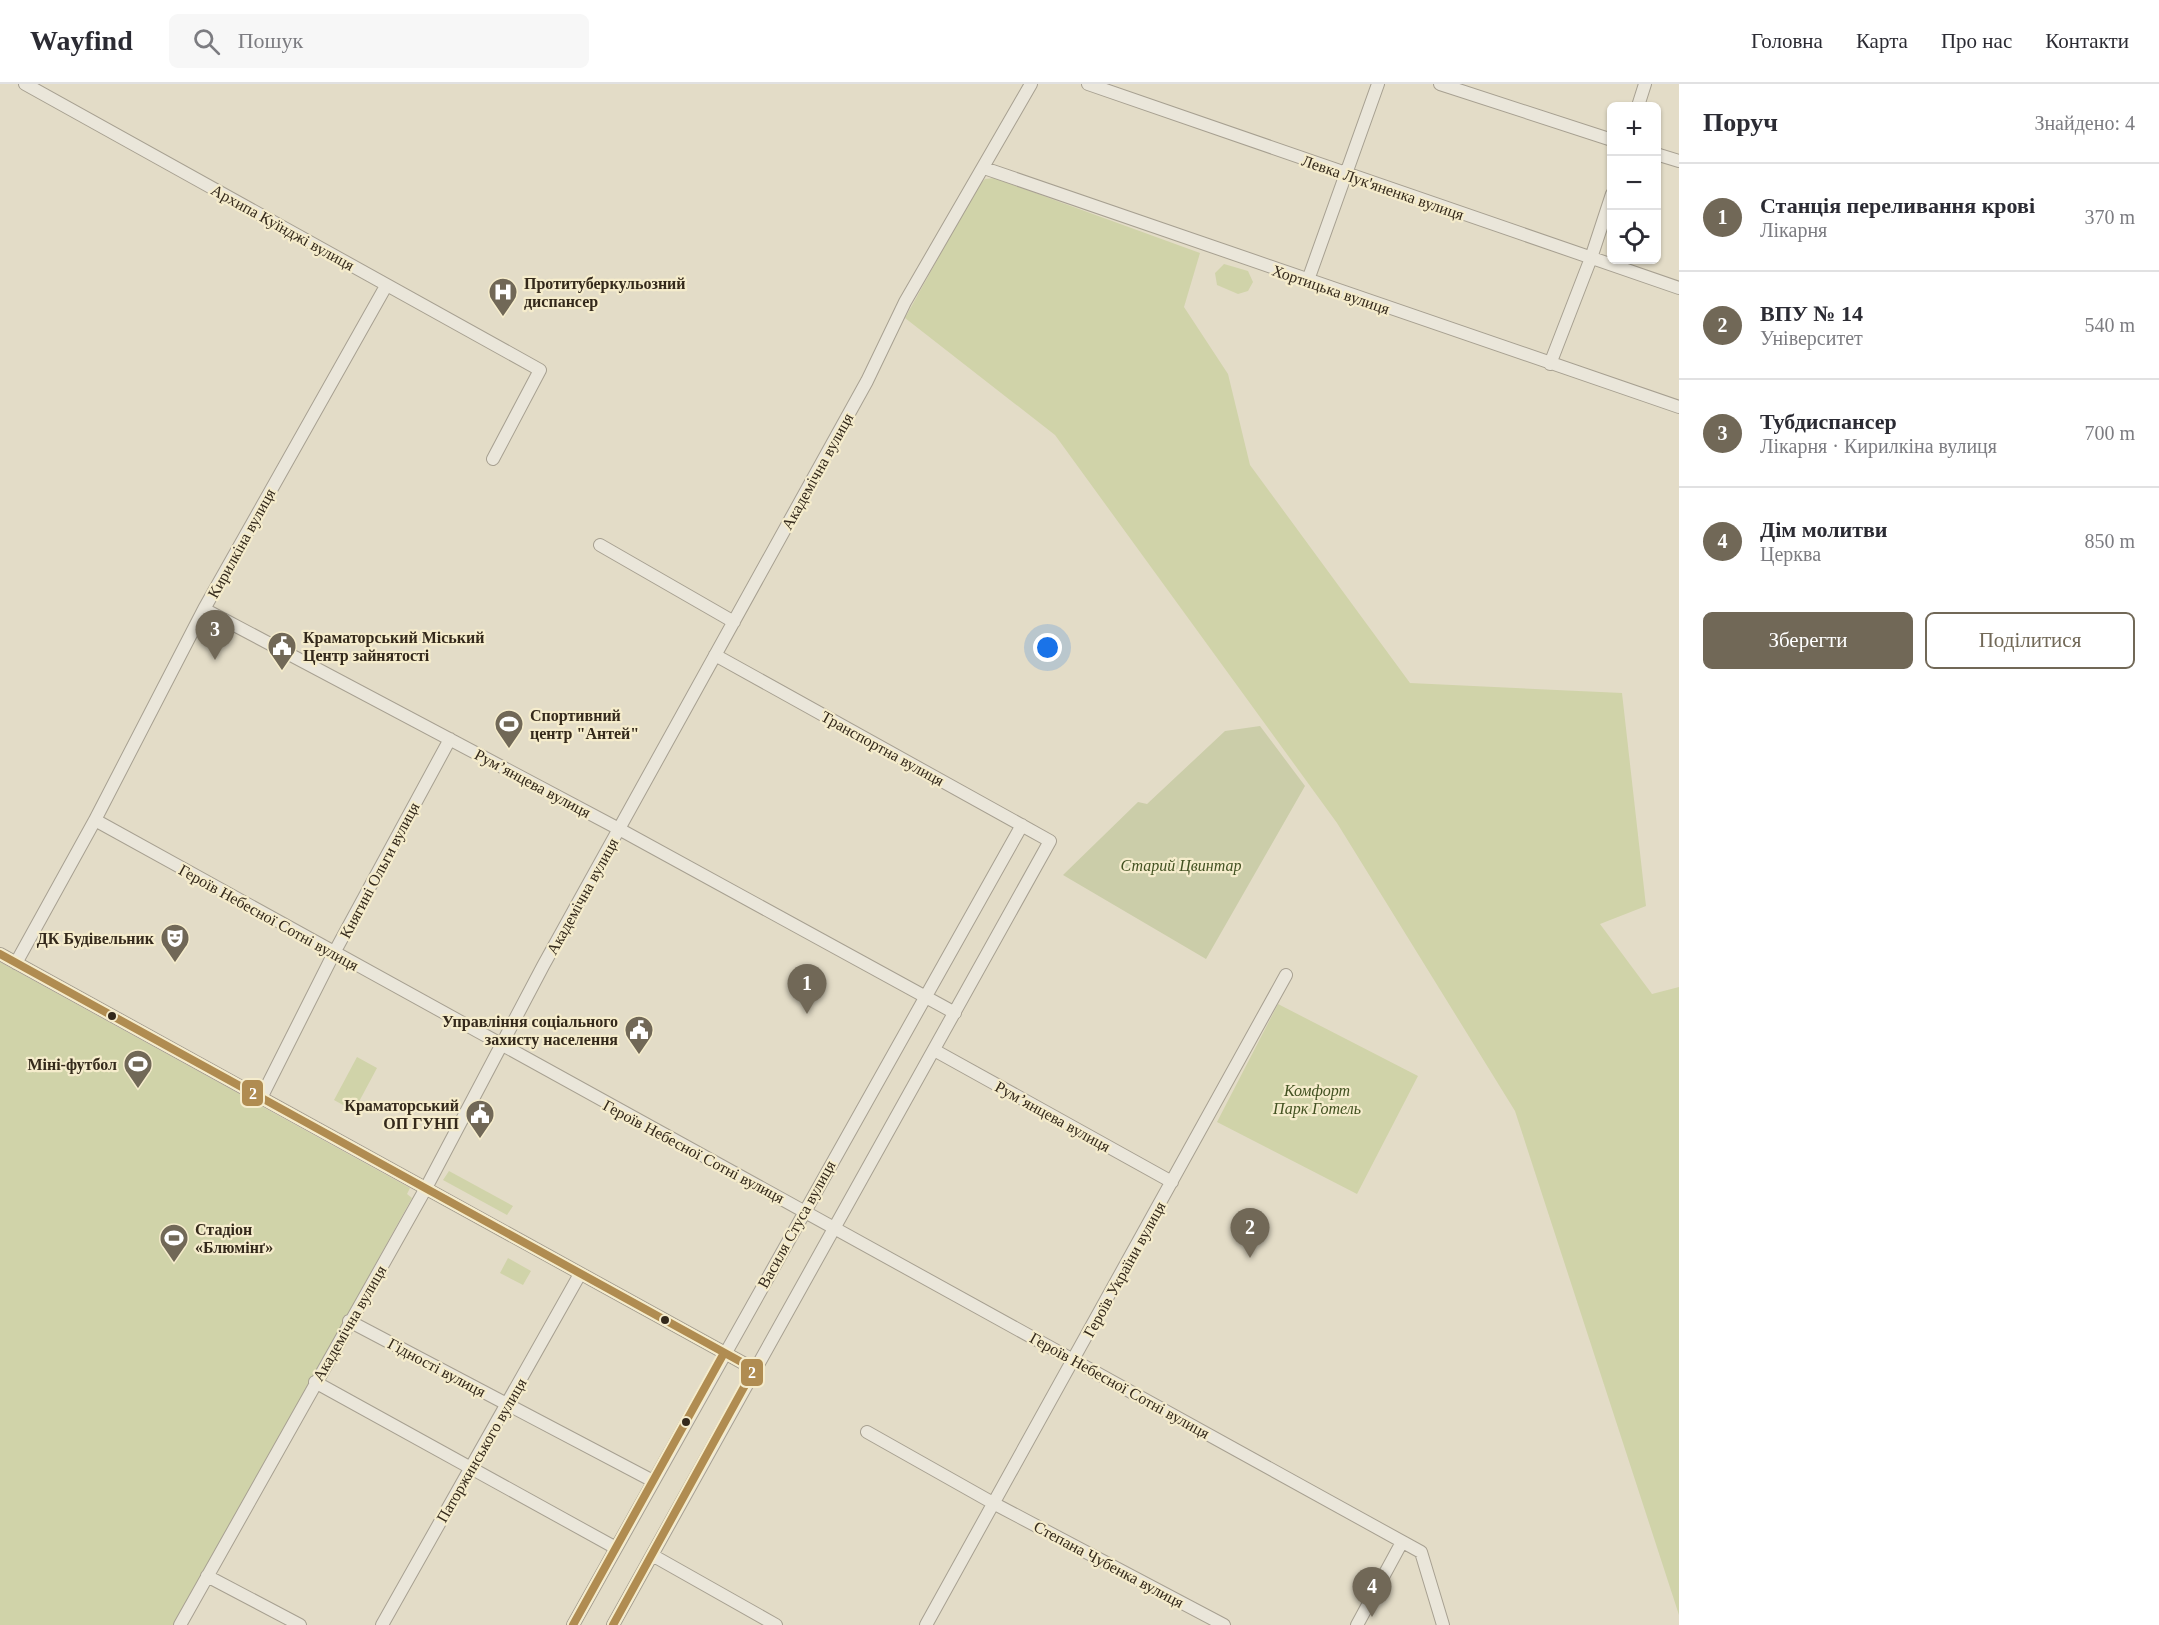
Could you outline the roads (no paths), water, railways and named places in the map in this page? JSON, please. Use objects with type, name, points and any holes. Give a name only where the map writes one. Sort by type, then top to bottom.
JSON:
[{"type":"street","name":"Архипа Куїнджі вулиця","points":[[25,84],[540,370],[493,459]]},
{"type":"street","name":"Академічна вулиця","points":[[180,1625],[349,1321],[426,1188],[500,1044],[867,381],[889,332],[1031,84]]},
{"type":"street","name":"Левка Лук'яненка вулиця","points":[[1088,84],[1346,175],[1679,288]]},
{"type":"street","points":[[1308,280],[1378,84]]},
{"type":"street","points":[[1440,84],[1607,139]]},
{"type":"street","points":[[1639,102],[1645,84]]},
{"type":"street","points":[[1661,156],[1679,161]]},
{"type":"street","name":"Хортицька вулиця","points":[[984,168],[1679,407]]},
{"type":"street","points":[[1550,364],[1591,258],[1607,207]]},
{"type":"street","name":"Кирилкіна вулиця","points":[[16,963],[204,609],[386,285]]},
{"type":"street","points":[[600,545],[734,622]]},
{"type":"street","name":"Рум’янцева вулиця","points":[[204,609],[619,829],[955,1013]]},
{"type":"street","name":"Транспортна вулиця","points":[[716,655],[1050,841],[955,1013]]},
{"type":"street","name":"Княгині Ольги вулиця","points":[[261,1098],[334,953],[450,739]]},
{"type":"street","name":"Героїв Небесної Сотні вулиця","points":[[94,819],[1421,1552],[1443,1625]]},
{"type":"street","name":"Василя Стуса вулиця","points":[[573,1625],[1022,825]]},
{"type":"street","points":[[0,954],[754,1369]]},
{"type":"street","name":"Героїв України вулиця","points":[[926,1625],[1286,975]]},
{"type":"street","points":[[613,1625],[955,1013]]},
{"type":"street","name":"Рум’янцева вулиця","points":[[934,1050],[1172,1182]]},
{"type":"street","name":"Паторжинського вулиця","points":[[382,1625],[580,1274]]},
{"type":"street","name":"Гідності вулиця","points":[[349,1321],[653,1481]]},
{"type":"street","points":[[315,1382],[616,1548]]},
{"type":"street","name":"Степана Чубенка вулиця","points":[[867,1432],[993,1503],[1224,1625]]},
{"type":"street","points":[[1357,1625],[1401,1542]]},
{"type":"street","points":[[652,1555],[776,1625]]},
{"type":"street","points":[[207,1576],[300,1625]]},
{"type":"place","name":"Протитуберкульозний диспансер","points":[[503,318]]},
{"type":"place","name":"Тубдиспансер","points":[[215,660]]},
{"type":"place","name":"Краматорський Міський Центр зайнятості","points":[[282,672]]},
{"type":"place","name":"Спортивний центр \"Антей\"","points":[[509,750]]},
{"type":"place","name":"ДК Будівельник","points":[[175,964]]},
{"type":"place","name":"Станція переливання крові","points":[[807,1014]]},
{"type":"place","name":"Управління соціального захисту населення","points":[[639,1056]]},
{"type":"place","name":"Міні-футбол","points":[[138,1090]]},
{"type":"place","name":"Краматорський ОП ГУНП","points":[[480,1140]]},
{"type":"place","name":"ВПУ № 14","points":[[1250,1258]]},
{"type":"place","name":"Стадіон «Блюмінґ»","points":[[174,1264]]},
{"type":"place","name":"Дім молитви","points":[[1372,1617]]},
{"type":"park label","name":"Старий Цвинтар","points":[[1181,865]]},
{"type":"park label","name":"Комфорт Парк Готель","points":[[1317,1099]]}]
